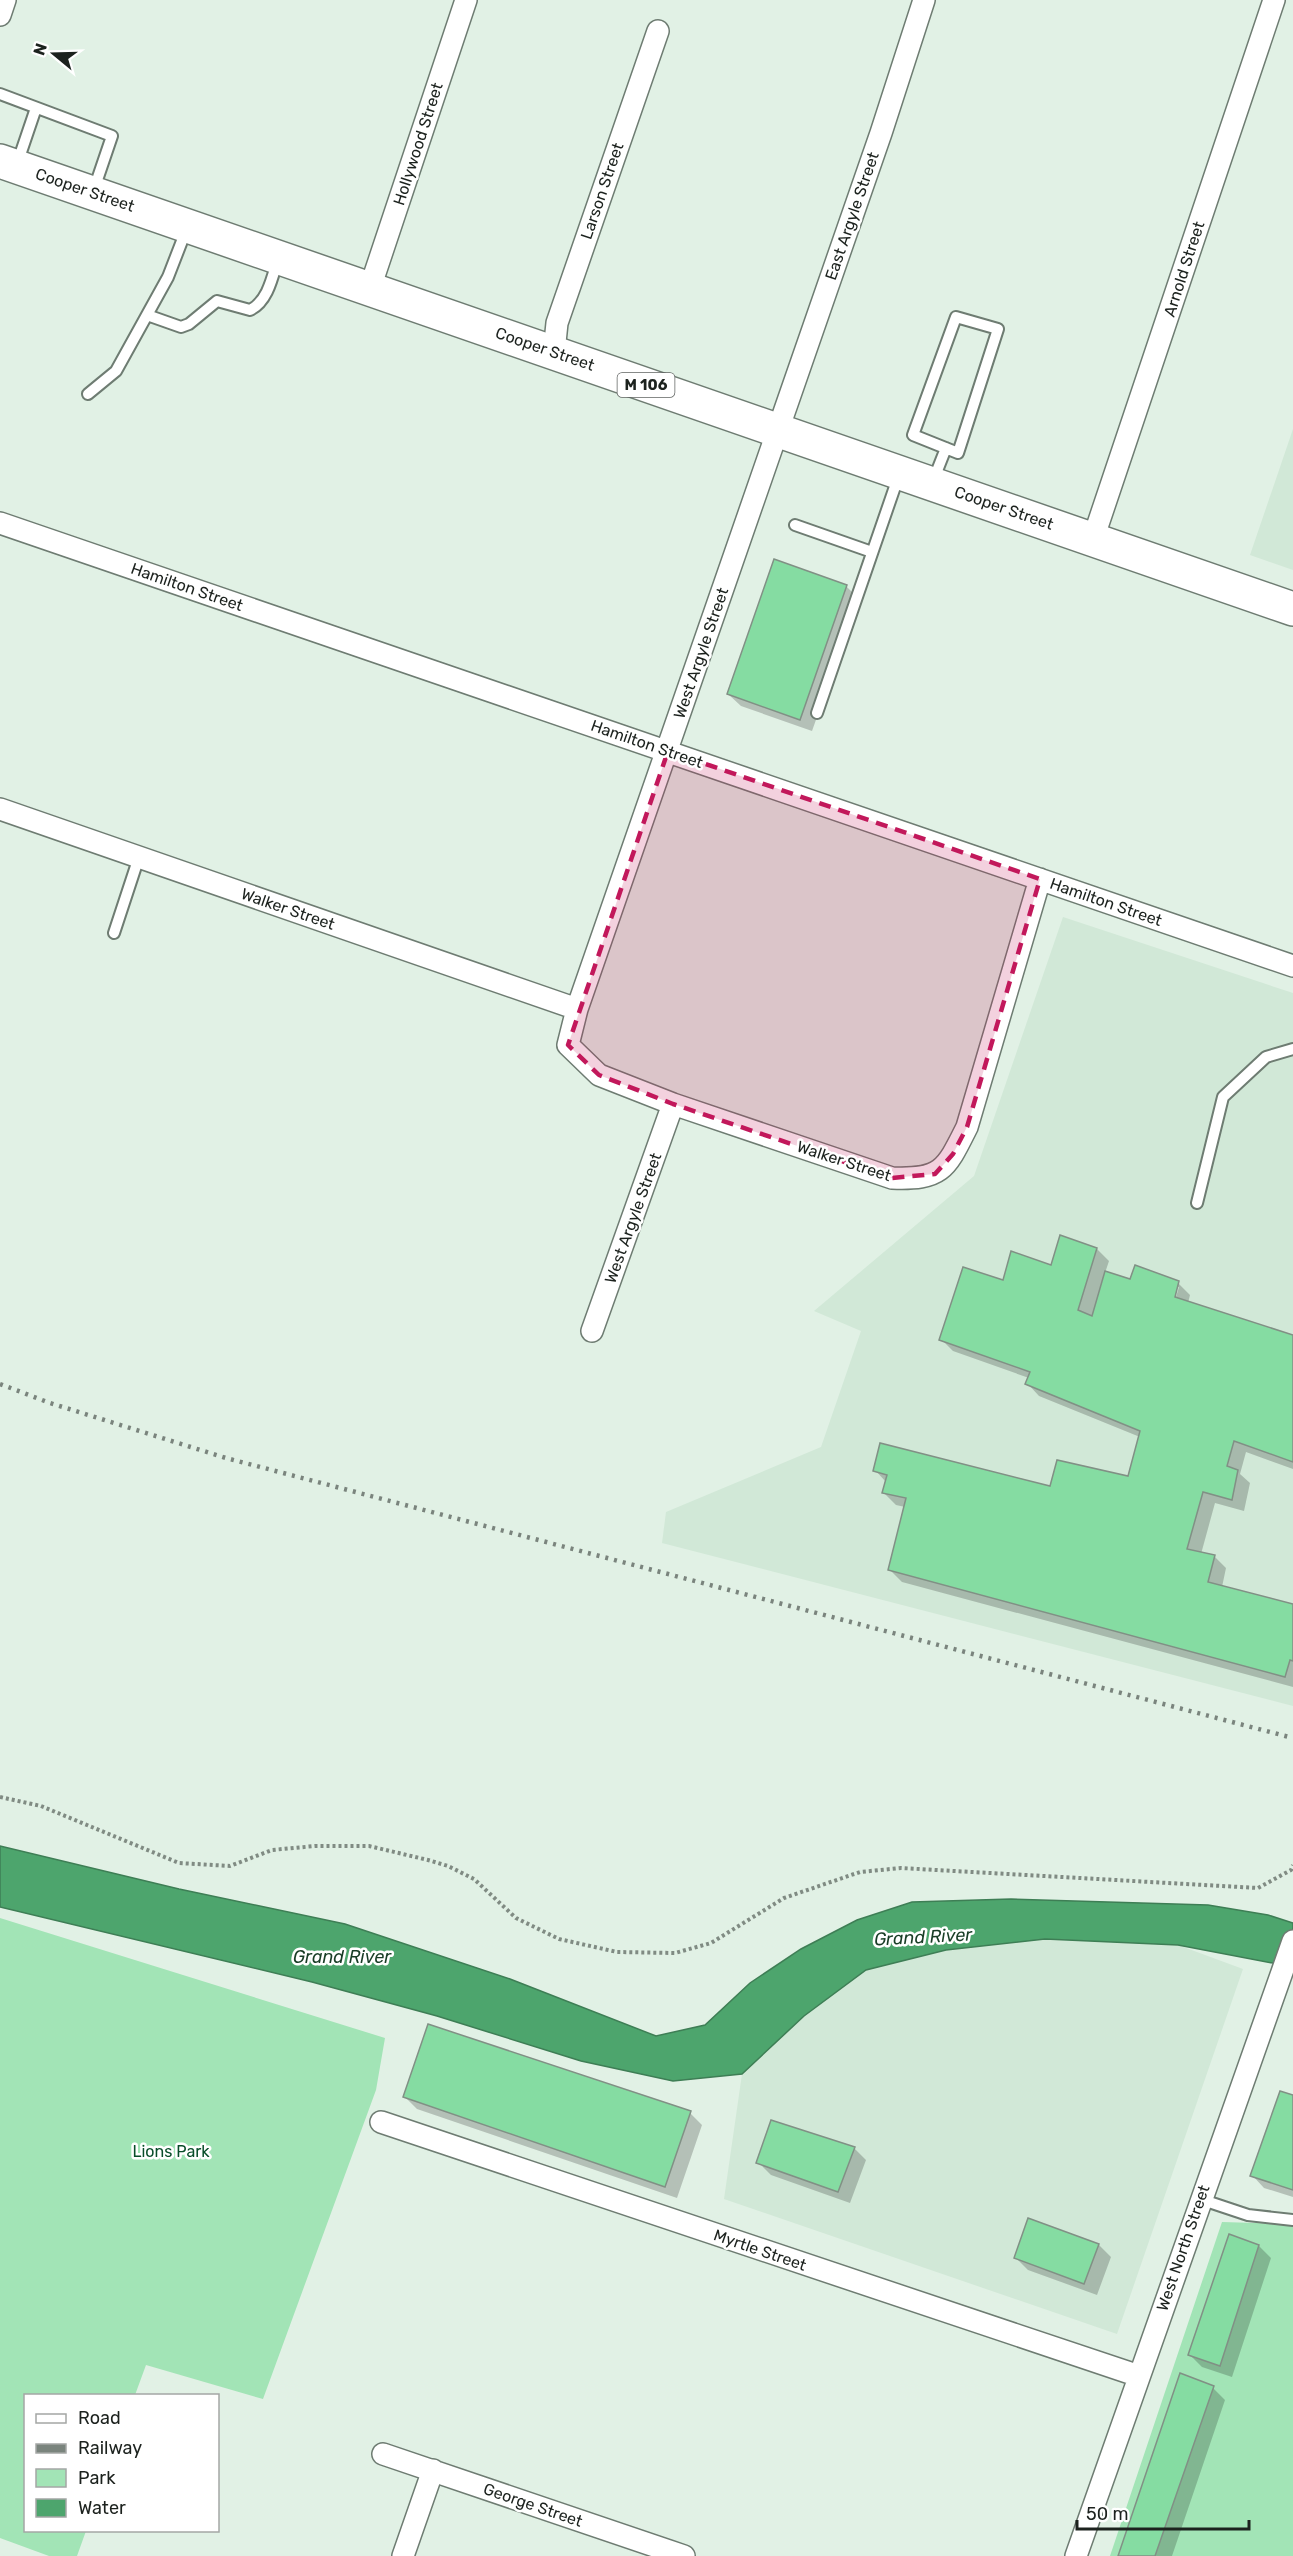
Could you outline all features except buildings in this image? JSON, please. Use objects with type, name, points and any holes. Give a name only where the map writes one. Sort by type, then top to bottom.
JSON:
[{"type":"main road","name":"Cooper Street","points":[[8,164],[1293,609]]},
{"type":"street","points":[[0,15],[5,0]]},
{"type":"street","name":"Hollywood Street","points":[[369,288],[466,0]]},
{"type":"street","name":"East Argyle Street","points":[[777,432],[889,111],[924,0]]},
{"type":"street","name":"Arnold Street","points":[[1093,539],[1274,0]]},
{"type":"street","name":"Larson Street","points":[[554,352],[556,323],[658,31]]},
{"type":"street","name":"West Argyle Street","points":[[568,1046],[577,1010],[777,432]]},
{"type":"street","name":"Hamilton Street","points":[[0,523],[1293,966]]},
{"type":"street","name":"Walker Street","points":[[0,809],[577,1010]]},
{"type":"street","name":"Walker Street","points":[[568,1046],[599,1075],[673,1104],[892,1178],[918,1179],[935,1174],[953,1154],[966,1127],[1040,879]]},
{"type":"street","name":"West Argyle Street","points":[[592,1331],[673,1104]]},
{"type":"street","name":"West North Street","points":[[1076,2556],[1200,2199],[1293,1941]]},
{"type":"street","name":"Myrtle Street","points":[[381,2122],[1139,2376]]},
{"type":"street","name":"George Street","points":[[383,2454],[684,2556]]},
{"type":"street","points":[[403,2556],[433,2470]]},
{"type":"lane","points":[[0,94],[112,136],[93,192]]},
{"type":"lane","points":[[8,164],[36,108]]},
{"type":"lane","points":[[88,394],[116,371],[168,277],[188,225]]},
{"type":"lane","points":[[147,315],[181,327],[189,324],[217,301],[250,310],[258,306],[269,287],[279,256]]},
{"type":"lane","points":[[956,317],[998,329],[958,453],[946,448],[913,435],[956,317]]},
{"type":"lane","points":[[932,484],[946,448]]},
{"type":"lane","points":[[817,713],[900,473]]},
{"type":"lane","points":[[795,525],[872,552]]},
{"type":"lane","points":[[114,933],[139,857]]},
{"type":"lane","points":[[1197,1203],[1223,1097],[1266,1057],[1293,1049]]},
{"type":"lane","points":[[1200,2199],[1248,2216],[1293,2220]]},
{"type":"path","points":[[0,1797],[40,1806],[179,1863],[230,1866],[272,1850],[315,1846],[369,1846],[428,1860],[448,1866],[474,1879],[516,1918],[559,1939],[617,1952],[675,1953],[711,1943],[784,1898],[860,1872],[901,1868],[1258,1888],[1291,1870],[1293,1865]]},
{"type":"highlighted area","points":[[668,751],[1040,879],[967,1127],[953,1154],[935,1174],[892,1178],[673,1104],[599,1075],[568,1045]]},
{"type":"shaded area","points":[[1293,429],[1293,570],[1250,555]]},
{"type":"shaded area","points":[[1063,917],[1293,993],[1293,1706],[662,1543],[666,1512],[821,1447],[861,1331],[814,1311],[974,1176]]},
{"type":"shaded area","points":[[1045,1939],[1178,1945],[1243,1969],[1117,2334],[724,2199],[742,2074],[804,2016],[866,1970],[946,1950]]},
{"type":"green space","name":"Lions Park","points":[[0,1918],[385,2038],[376,2090],[263,2399],[146,2365],[135,2394],[24,2394],[24,2532],[86,2532],[77,2556],[49,2556],[0,2538]]},
{"type":"green space","points":[[1222,2222],[1293,2224],[1293,2556],[1110,2556]]},
{"type":"water","name":"Grand River","points":[[0,1846],[179,1889],[345,1924],[510,1979],[656,2036],[705,2025],[750,1983],[801,1949],[857,1920],[912,1902],[1011,1899],[1208,1905],[1268,1915],[1293,1923],[1293,1967],[1178,1945],[1045,1939],[946,1950],[866,1970],[804,2016],[742,2074],[673,2081],[581,2061],[437,2016],[312,1982],[0,1907]]},
{"type":"railway","points":[[0,1384],[50,1403],[226,1458],[1293,1738]]}]
